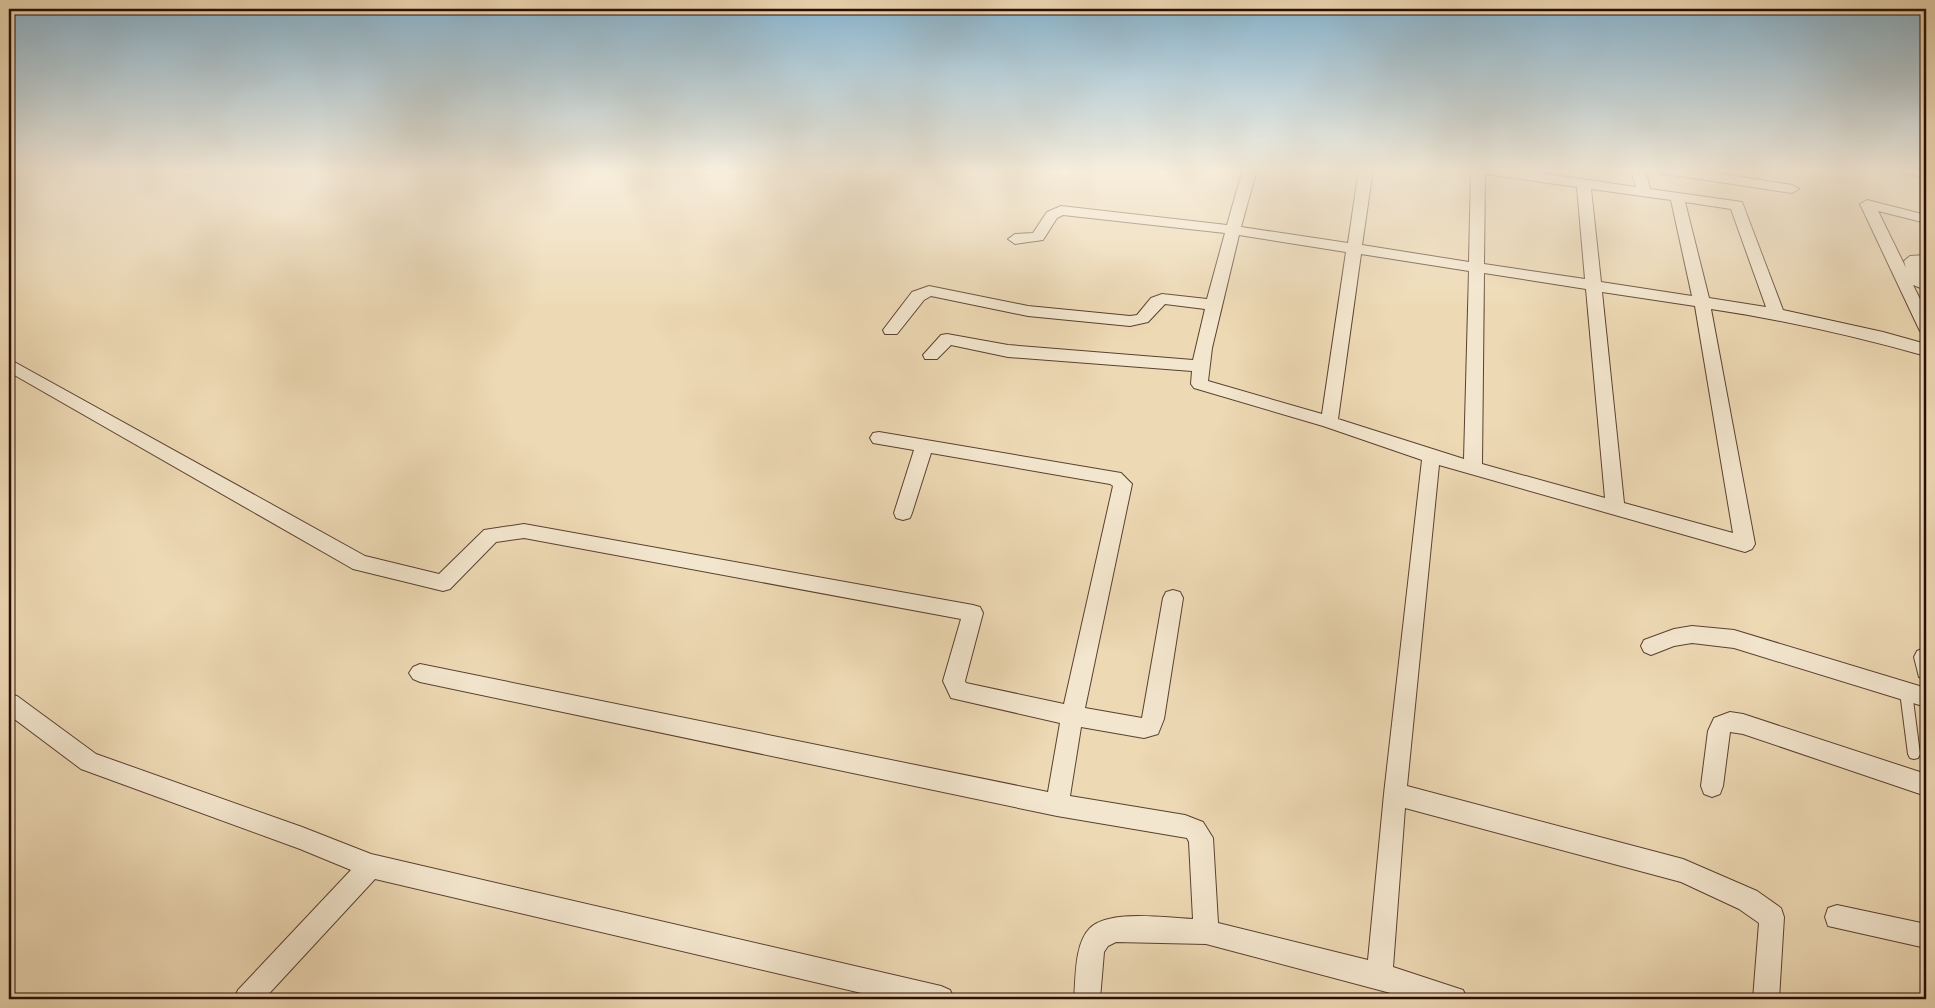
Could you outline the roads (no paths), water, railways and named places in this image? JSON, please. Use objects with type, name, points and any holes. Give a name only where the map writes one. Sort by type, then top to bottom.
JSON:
[{"type":"street","points":[[1014,239],[1038,237],[1051,216]]},
{"type":"street","points":[[1114,216],[1235,230],[1776,314],[1882,337],[1926,350]]},
{"type":"street","points":[[1238,216],[1213,305],[1200,366],[1198,380],[1206,387],[1329,422],[1431,456],[1615,506],[1745,544],[1702,304],[1681,216]]},
{"type":"street","points":[[1329,422],[1360,216]]},
{"type":"street","points":[[1473,468],[1478,216]]},
{"type":"street","points":[[1587,216],[1615,506]]},
{"type":"street","points":[[1741,216],[1776,314]]},
{"type":"street","points":[[1872,216],[1926,327]]},
{"type":"street","points":[[1926,260],[1916,259],[1912,261],[1915,280],[1926,285]]},
{"type":"street","points":[[890,330],[918,296],[929,291],[1028,311],[1130,321],[1145,319],[1156,301],[1162,299],[1213,305]]},
{"type":"street","points":[[931,356],[942,342],[954,340],[1008,351],[1106,357],[1200,366]]},
{"type":"street","points":[[9,365],[360,562],[443,583],[491,535],[524,531],[973,613],[954,681],[959,691],[1072,716],[1144,728],[1150,727],[1153,719],[1173,598]]},
{"type":"street","points":[[879,438],[1115,478],[1123,484],[1072,716],[1058,805]]},
{"type":"street","points":[[903,512],[924,446]]},
{"type":"street","points":[[1379,976],[1395,794],[1431,456]]},
{"type":"street","points":[[1651,646],[1677,635],[1704,633],[1734,639],[1926,698]]},
{"type":"street","points":[[420,673],[1058,805],[1185,826],[1195,830],[1201,838],[1206,932]]},
{"type":"street","points":[[9,703],[89,762],[302,838],[371,866],[940,999]]},
{"type":"street","points":[[1712,786],[1719,731],[1722,725],[1730,722],[1760,729],[1926,785]]},
{"type":"street","points":[[1395,794],[1684,872],[1748,900],[1772,917],[1766,999]]},
{"type":"street","points":[[247,999],[371,866]]},
{"type":"street","points":[[1837,917],[1926,936]]},
{"type":"street","points":[[1087,999],[1092,950],[1099,936],[1114,930],[1206,932],[1379,976],[1454,999]]},
{"type":"lane","points":[[1906,692],[1914,754]]}]
